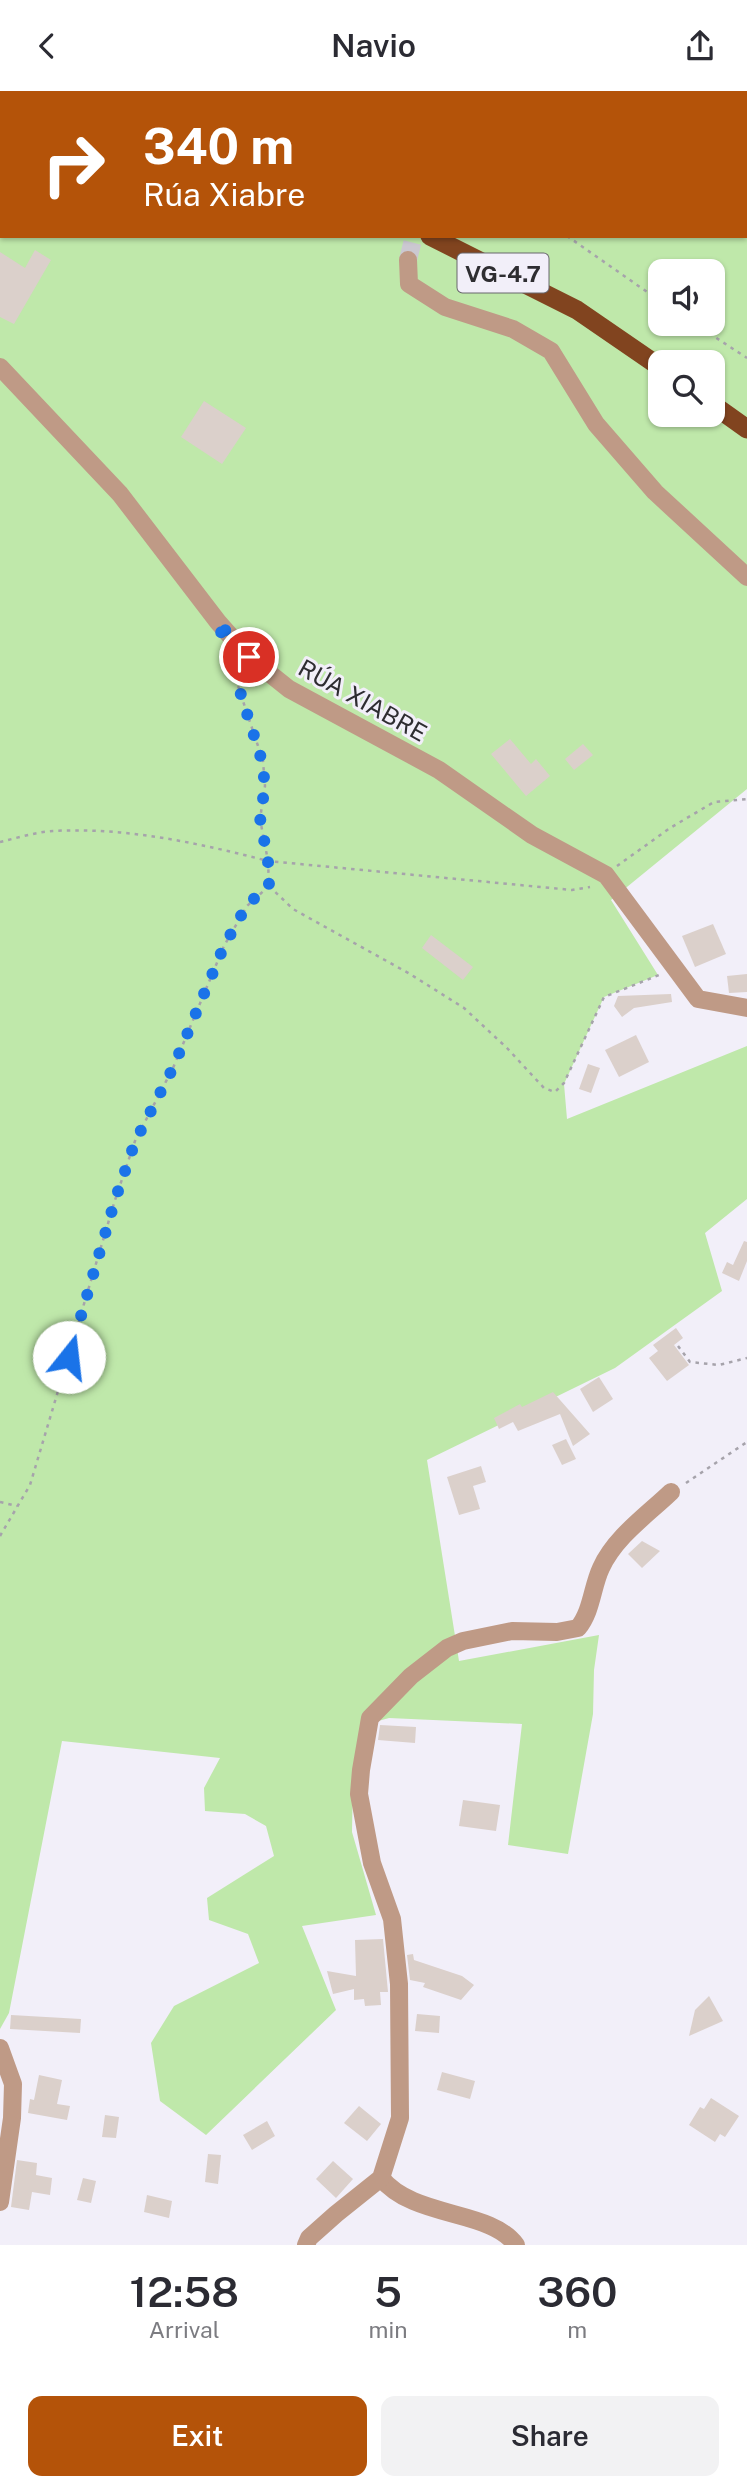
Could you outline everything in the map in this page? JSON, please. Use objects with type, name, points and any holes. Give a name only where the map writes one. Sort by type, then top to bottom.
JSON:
[{"type":"highway","name":"VG-4.7","points":[[434,238],[577,310],[648,359]]},
{"type":"highway","points":[[725,413],[747,429]]},
{"type":"street","points":[[408,260],[409,284],[445,307],[513,329],[551,351],[596,424],[656,492],[747,577]]},
{"type":"street","name":"RÚA XIABRE","points":[[0,367],[120,494],[218,622],[249,657],[289,689],[439,770],[532,835],[606,875],[698,999],[747,1008]]},
{"type":"street","points":[[306,2245],[309,2238],[335,2214],[362,2196],[381,2178],[400,2118],[399,1997],[392,1919],[372,1863],[359,1794],[370,1718],[411,1676],[447,1648],[463,1641],[512,1631],[556,1632],[578,1628],[584,1621],[601,1567],[616,1545],[671,1493]]},
{"type":"street","points":[[0,2048],[13,2084],[12,2118],[0,2202]]},
{"type":"street","points":[[381,2178],[390,2189],[432,2210],[478,2222],[509,2236],[516,2245]]},
{"type":"path","points":[[569,238],[648,293]]},
{"type":"path","points":[[713,336],[747,358]]},
{"type":"path","points":[[230,660],[262,761],[265,786],[260,818],[268,861],[269,885],[293,908],[464,1008],[544,1088],[555,1092],[564,1083],[604,997],[658,975],[680,975]]},
{"type":"path","points":[[0,842],[51,831],[112,831],[203,845],[268,861],[572,890],[593,886],[670,828],[715,802],[723,799],[747,799]]},
{"type":"path","points":[[0,1536],[30,1485],[115,1200],[135,1142],[173,1068],[224,946],[247,905],[269,885]]},
{"type":"path","points":[[678,1346],[690,1362],[719,1365],[747,1358]]},
{"type":"path","points":[[671,1493],[747,1442]]},
{"type":"path","points":[[0,1502],[17,1506]]},
{"type":"green space","points":[[0,238],[747,238],[747,789],[611,900],[658,975],[604,997],[564,1084],[567,1119],[747,1046],[747,1199],[705,1233],[722,1291],[615,1368],[427,1460],[459,1661],[599,1635],[594,1670],[593,1714],[568,1854],[508,1845],[522,1724],[389,1718],[364,1725],[353,1777],[352,1832],[376,1915],[302,1926],[336,2010],[206,2135],[160,2101],[151,2043],[174,2006],[259,1963],[248,1934],[209,1920],[207,1898],[274,1856],[266,1826],[245,1814],[205,1811],[204,1788],[220,1758],[62,1741],[9,2013],[0,2029]]},
{"type":"building","points":[[35,250],[51,260],[14,324],[0,317],[0,252],[25,268]]},
{"type":"building","points":[[204,401],[246,428],[222,464],[181,437]]},
{"type":"building","points":[[510,739],[531,764],[536,759],[550,776],[526,796],[491,754]]},
{"type":"building","points":[[583,744],[593,755],[574,770],[565,759]]},
{"type":"building","points":[[713,924],[726,954],[695,967],[682,936]]},
{"type":"building","points":[[431,935],[473,967],[463,980],[422,948]]},
{"type":"building","points":[[747,974],[747,992],[729,993],[727,976]]},
{"type":"building","points":[[671,994],[672,1002],[634,1008],[622,1017],[614,1006],[618,996]]},
{"type":"building","points":[[636,1035],[649,1062],[619,1077],[605,1050]]},
{"type":"building","points":[[588,1064],[600,1068],[591,1093],[579,1089]]},
{"type":"building","points":[[744,1241],[747,1242],[747,1261],[739,1281],[722,1273],[727,1262],[733,1265]]},
{"type":"building","points":[[676,1328],[683,1338],[674,1345],[689,1365],[667,1381],[649,1358],[658,1351],[653,1345]]},
{"type":"building","points":[[599,1377],[613,1399],[593,1412],[580,1389]]},
{"type":"building","points":[[553,1392],[590,1434],[573,1446],[560,1414],[518,1431],[513,1422],[499,1429],[494,1418],[520,1404],[522,1407]]},
{"type":"building","points":[[566,1439],[576,1459],[562,1465],[552,1445]]},
{"type":"building","points":[[481,1466],[486,1482],[473,1486],[480,1509],[459,1515],[447,1477]]},
{"type":"building","points":[[642,1541],[660,1551],[642,1568],[628,1554]]},
{"type":"building","points":[[380,1725],[416,1727],[415,1743],[378,1740]]},
{"type":"building","points":[[463,1800],[500,1805],[496,1831],[459,1826]]},
{"type":"building","points":[[383,1939],[388,1992],[380,1992],[381,2005],[365,2006],[364,1999],[354,2000],[354,1989],[333,1994],[327,1971],[356,1976],[355,1940]]},
{"type":"building","points":[[413,1954],[414,1960],[462,1976],[474,1985],[461,2000],[423,1987],[425,1983],[410,1980],[407,1955]]},
{"type":"building","points":[[709,1996],[723,2021],[689,2036],[695,2010]]},
{"type":"building","points":[[417,2014],[440,2016],[439,2033],[415,2031]]},
{"type":"building","points":[[11,2015],[81,2019],[80,2033],[10,2029]]},
{"type":"building","points":[[442,2072],[475,2081],[470,2099],[437,2090]]},
{"type":"building","points":[[39,2075],[62,2080],[57,2104],[70,2106],[67,2120],[28,2113],[30,2099],[34,2100]]},
{"type":"building","points":[[711,2098],[739,2116],[725,2137],[720,2134],[715,2142],[689,2125],[700,2107],[704,2109]]},
{"type":"building","points":[[359,2106],[381,2124],[367,2141],[344,2123]]},
{"type":"building","points":[[105,2115],[119,2117],[116,2138],[102,2137]]},
{"type":"building","points":[[267,2121],[275,2136],[252,2150],[243,2135]]},
{"type":"building","points":[[208,2154],[221,2155],[218,2184],[205,2182]]},
{"type":"building","points":[[17,2160],[37,2163],[36,2175],[52,2178],[50,2195],[32,2192],[29,2210],[11,2207]]},
{"type":"building","points":[[333,2161],[353,2179],[336,2198],[316,2179]]},
{"type":"building","points":[[83,2178],[96,2181],[91,2203],[77,2200]]},
{"type":"building","points":[[147,2195],[172,2201],[169,2218],[144,2212]]},
{"type":"tunnel","points":[[408,260],[414,238]]},
{"type":"route","points":[[69,1357],[135,1142],[173,1068],[224,946],[247,905],[269,885],[268,861],[260,818],[265,786],[262,761],[218,622],[249,657]]}]
